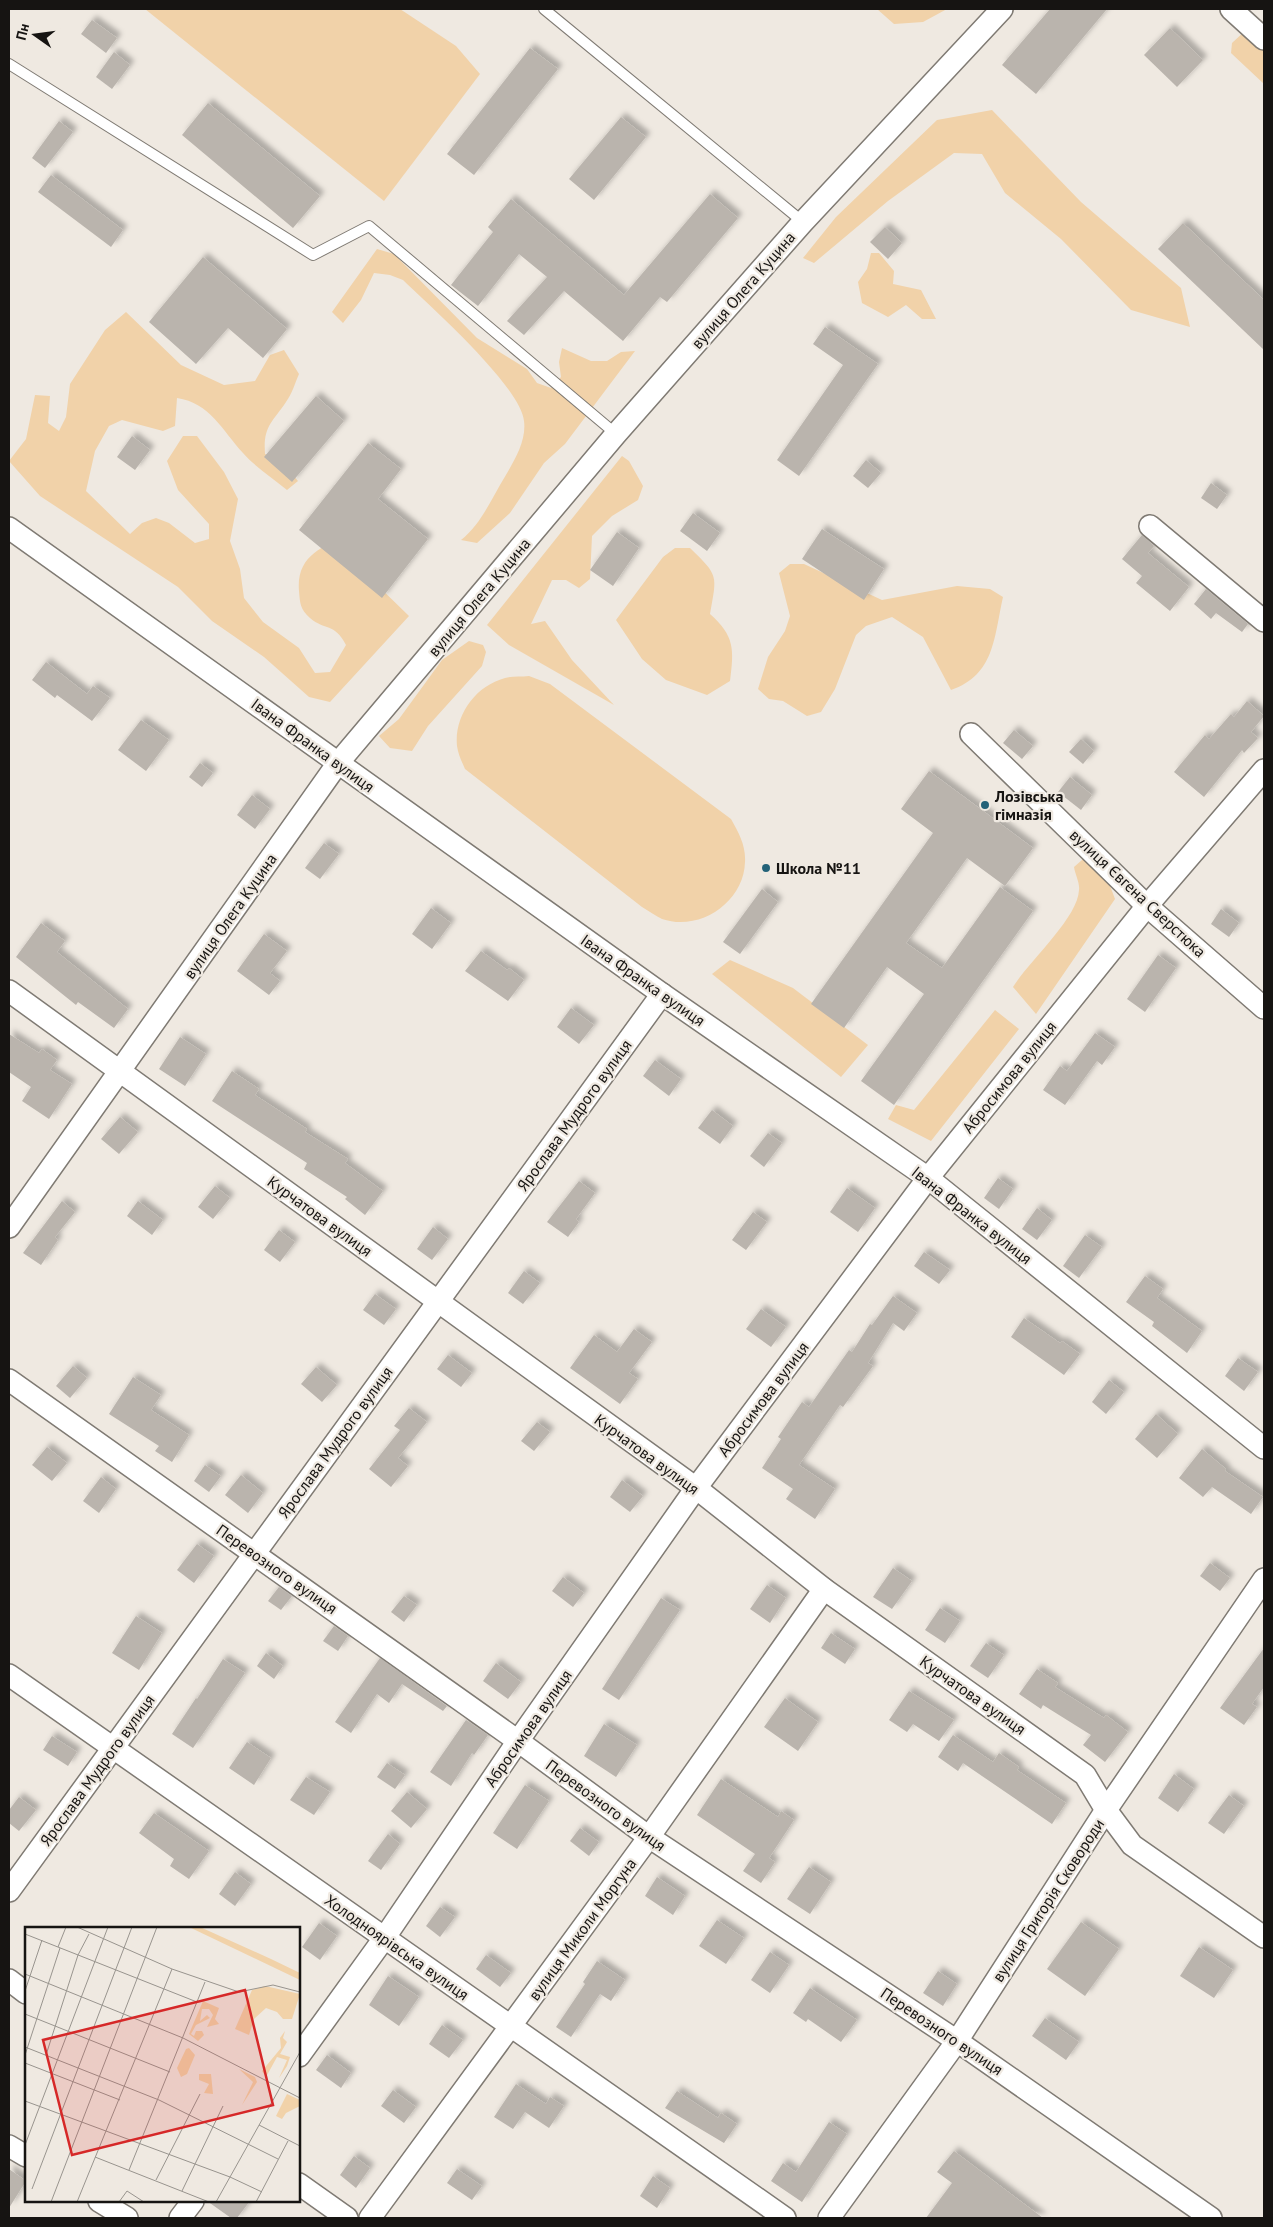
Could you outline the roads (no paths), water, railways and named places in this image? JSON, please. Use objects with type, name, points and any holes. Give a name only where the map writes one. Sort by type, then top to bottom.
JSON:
[{"type":"street","name":"вулиця Олега Куцина","points":[[9,1227],[338,763],[616,434],[803,222],[1002,9]]},
{"type":"street","points":[[1231,9],[1264,40]]},
{"type":"street","points":[[1150,526],[1264,621]]},
{"type":"street","name":"Івана Франка вулиця","points":[[9,528],[662,994],[928,1178],[1264,1448]]},
{"type":"street","name":"вулиця Євгена Сверстюка","points":[[971,734],[1148,906],[1264,1008]]},
{"type":"street","name":"Абросимова вулиця","points":[[300,2055],[385,1937],[518,1741],[696,1488],[928,1178],[1148,906],[1264,770]]},
{"type":"street","name":"Курчатова вулиця","points":[[9,991],[696,1488],[824,1589],[1085,1775],[1106,1810],[1132,1845],[1264,1937]]},
{"type":"street","name":"Ярослава Мудрого вулиця","points":[[9,1892],[662,994]]},
{"type":"street","name":"Перевозного вулиця","points":[[9,1380],[518,1741],[648,1837],[957,2040],[1211,2218]]},
{"type":"street","name":"вулиця Григорія Сковороди","points":[[829,2218],[957,2040],[1106,1810],[1264,1580]]},
{"type":"street","name":"вулиця Миколи Моргуна","points":[[370,2218],[511,2027],[824,1589]]},
{"type":"street","name":"Холодноярівська вулиця","points":[[9,1675],[785,2218]]},
{"type":"street","points":[[9,1980],[25,1992]]},
{"type":"street","points":[[9,2146],[25,2155]]},
{"type":"street","points":[[300,2185],[347,2218]]},
{"type":"street","points":[[100,2202],[127,2218]]},
{"type":"street","points":[[180,2218],[192,2202]]},
{"type":"lane","points":[[544,9],[803,222]]},
{"type":"lane","points":[[9,64],[313,255],[369,226],[616,434]]},
{"type":"place","name":"Лозівська гімназія","points":[[985,805]]},
{"type":"place","name":"Школа №11","points":[[766,868]]}]
